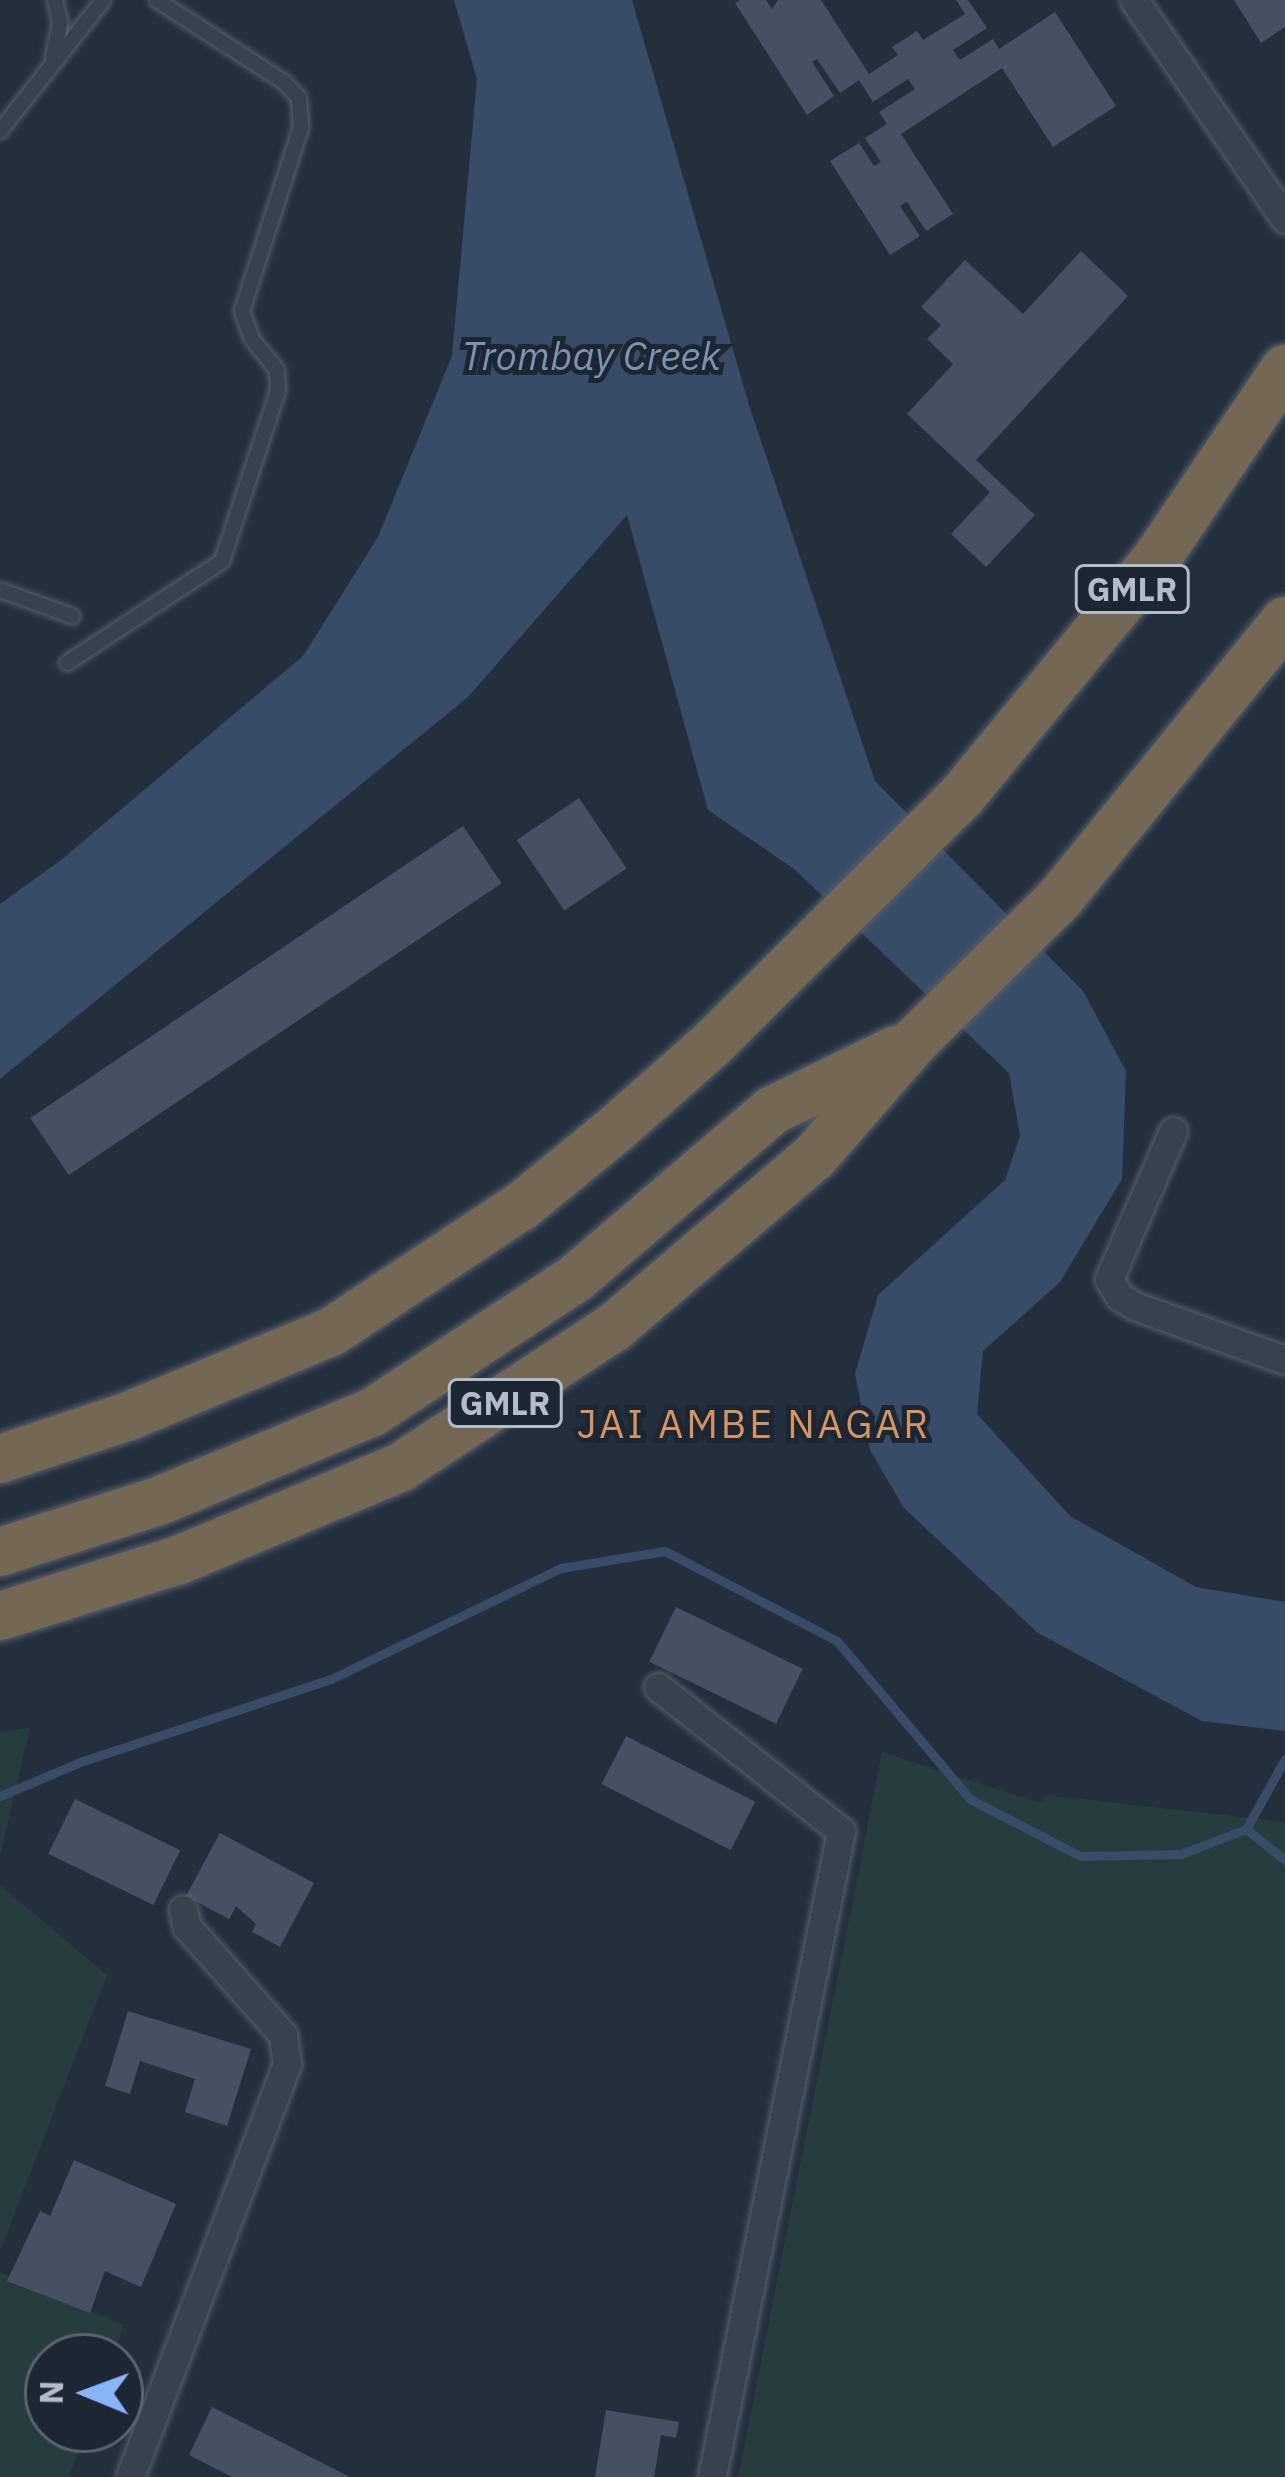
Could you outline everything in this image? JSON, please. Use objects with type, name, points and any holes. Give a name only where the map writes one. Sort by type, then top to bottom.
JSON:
[{"type":"highway","name":"GMLR","points":[[0,1459],[231,1376],[331,1333],[523,1205],[618,1127],[714,1042],[961,796],[1156,561],[1285,369]]},
{"type":"highway","name":"GMLR","points":[[0,1616],[74,1597],[284,1519],[401,1467],[613,1328],[815,1156],[916,1040],[1060,898],[1285,621]]},
{"type":"highway","points":[[0,1552],[159,1501],[373,1412],[576,1278],[773,1109],[916,1040]]},
{"type":"street","points":[[1134,0],[1285,219]]},
{"type":"street","points":[[1173,1131],[1109,1279],[1120,1297],[1135,1306],[1285,1360]]},
{"type":"street","points":[[658,1688],[841,1831],[712,2477]]},
{"type":"street","points":[[141,2473],[287,2064],[283,2035],[187,1927],[183,1909]]},
{"type":"lane","points":[[51,62],[60,23],[55,0]]},
{"type":"lane","points":[[0,131],[104,0]]},
{"type":"lane","points":[[67,663],[222,561],[278,391],[277,370],[252,339],[242,311],[301,127],[299,98],[284,82],[157,0]]},
{"type":"lane","points":[[0,590],[72,616]]},
{"type":"green space","points":[[30,1728],[0,1857],[0,1732]]},
{"type":"green space","points":[[882,1752],[1040,1803],[1047,1795],[1285,1822],[1285,2477],[738,2477]]},
{"type":"green space","points":[[0,1885],[107,1975],[0,2251]]},
{"type":"green space","points":[[0,2272],[123,2325],[120,2333],[24,2333],[24,2453],[78,2453],[69,2477],[0,2477]]},
{"type":"water","name":"Trombay Creek","points":[[454,0],[632,0],[748,402],[875,781],[1083,991],[1126,1071],[1122,1179],[1060,1282],[983,1351],[977,1414],[1070,1516],[1196,1587],[1285,1602],[1285,1731],[1202,1721],[1038,1633],[904,1508],[870,1450],[855,1374],[878,1295],[1005,1180],[1020,1136],[1009,1073],[794,869],[708,810],[627,515],[468,697],[0,1079],[0,904],[61,860],[303,656],[378,537],[452,356],[477,79]]},
{"type":"building","points":[[766,0],[772,9],[778,0],[821,0],[869,74],[898,55],[892,47],[917,31],[923,40],[965,14],[956,0],[968,0],[987,28],[953,50],[960,60],[993,39],[999,49],[1055,12],[1116,106],[1053,147],[1002,68],[901,134],[953,214],[926,231],[907,202],[900,206],[920,236],[890,255],[830,161],[859,143],[874,166],[881,162],[865,138],[887,124],[879,112],[915,89],[908,79],[873,102],[859,80],[840,93],[817,59],[812,62],[834,96],[807,115],[735,3]]},
{"type":"building","points":[[1234,0],[1285,0],[1285,27],[1261,43]]},
{"type":"building","points":[[1081,251],[1128,296],[976,460],[1035,515],[986,567],[951,534],[990,492],[907,414],[953,364],[927,339],[941,325],[921,307],[965,260],[1023,314]]},
{"type":"building","points":[[579,798],[627,868],[564,910],[517,840]]},
{"type":"building","points":[[463,826],[502,883],[69,1175],[30,1118]]},
{"type":"building","points":[[676,1607],[803,1669],[776,1724],[649,1662]]},
{"type":"building","points":[[626,1736],[755,1802],[731,1850],[601,1784]]},
{"type":"building","points":[[75,1799],[180,1850],[153,1905],[48,1854]]},
{"type":"building","points":[[220,1833],[314,1883],[280,1947],[252,1932],[256,1924],[236,1906],[229,1919],[186,1896]]},
{"type":"building","points":[[128,2011],[251,2049],[227,2126],[185,2112],[195,2079],[140,2061],[130,2094],[105,2086]]},
{"type":"building","points":[[74,2160],[176,2204],[141,2287],[105,2271],[90,2313],[7,2281],[40,2211],[50,2216]]},
{"type":"building","points":[[212,2407],[350,2477],[232,2477],[189,2455]]},
{"type":"building","points":[[606,2410],[679,2422],[676,2438],[661,2435],[654,2477],[595,2477]]},
{"type":"waterway","points":[[0,1796],[83,1761],[331,1679],[561,1568],[665,1551],[837,1641],[970,1799],[1080,1856],[1181,1854],[1246,1829],[1285,1759]]},
{"type":"waterway","points":[[1246,1829],[1285,1860]]},
{"type":"district","name":"JAI AMBE NAGAR","points":[[754,1424]]}]
